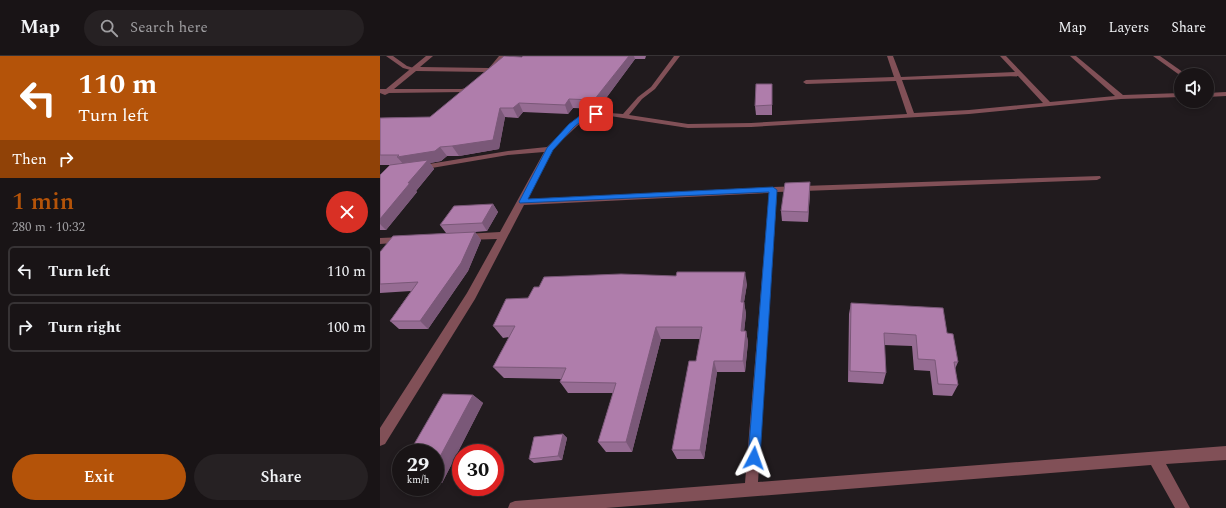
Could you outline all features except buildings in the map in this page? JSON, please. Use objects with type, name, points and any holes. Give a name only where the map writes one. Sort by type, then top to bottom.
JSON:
[{"type":"street","points":[[389,56],[405,67],[414,69],[488,73],[502,56]]},
{"type":"street","points":[[380,97],[383,91],[430,56]]},
{"type":"street","points":[[624,117],[640,98],[653,88],[677,56]]},
{"type":"street","points":[[890,56],[911,114]]},
{"type":"street","points":[[1004,56],[1048,104]]},
{"type":"street","points":[[1073,56],[1121,97]]},
{"type":"street","points":[[1156,56],[1174,68]]},
{"type":"street","points":[[806,82],[1020,74]]},
{"type":"street","points":[[383,91],[464,91],[477,85]]},
{"type":"street","points":[[1214,93],[1226,94]]},
{"type":"street","points":[[380,440],[471,296],[550,149],[583,117],[596,114],[672,124],[713,126],[969,112],[1121,97],[1174,95]]},
{"type":"street","points":[[415,169],[508,153],[550,149]]},
{"type":"street","points":[[522,202],[773,190],[1097,178]]},
{"type":"street","points":[[751,490],[773,190]]},
{"type":"street","points":[[452,238],[504,235]]},
{"type":"street","points":[[380,241],[414,239]]},
{"type":"street","points":[[515,508],[1226,453]]},
{"type":"street","points":[[1155,459],[1182,508]]},
{"type":"route","points":[[596,114],[583,117],[550,149],[522,202],[773,190],[754,458]]}]
